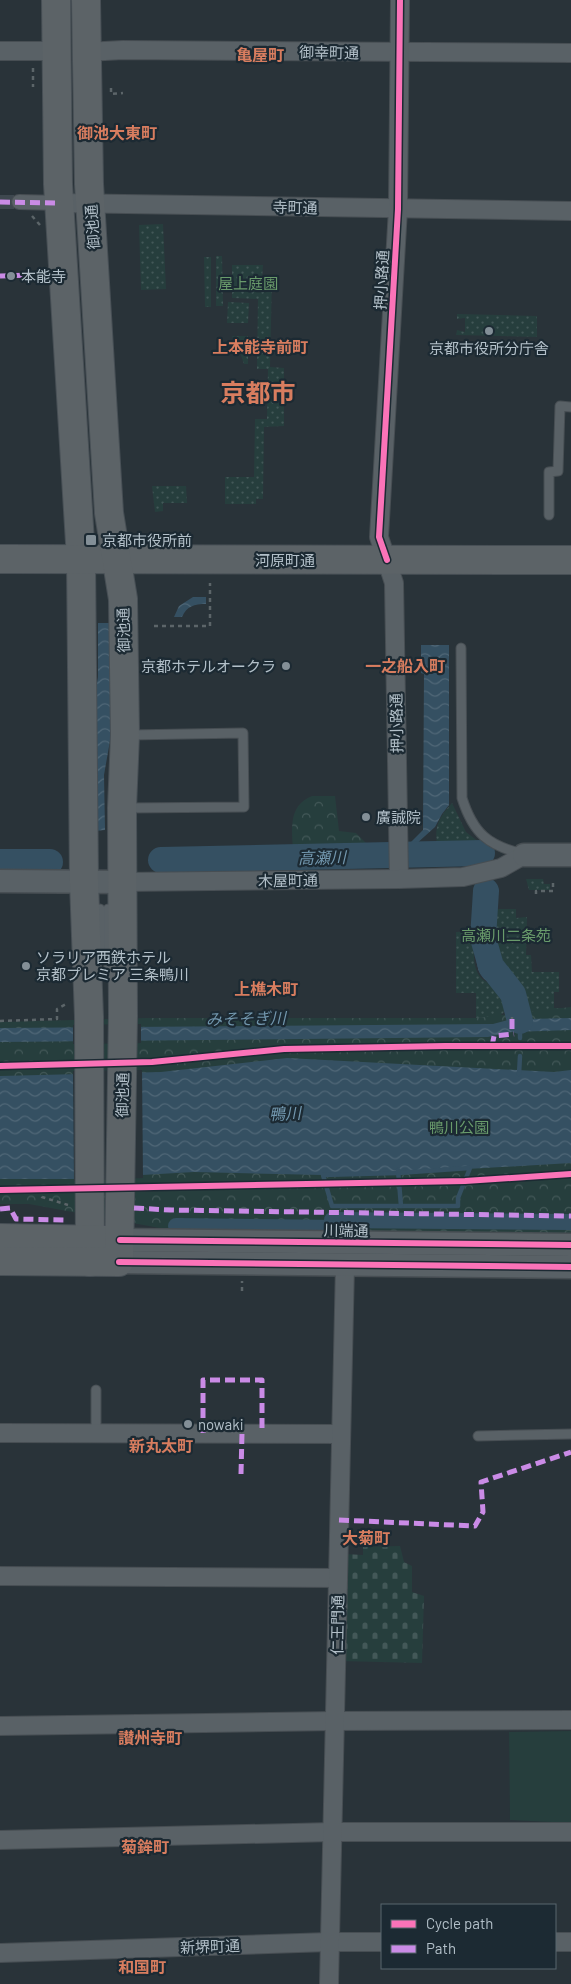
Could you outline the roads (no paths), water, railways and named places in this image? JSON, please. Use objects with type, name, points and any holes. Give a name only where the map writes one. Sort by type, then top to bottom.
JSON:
[{"type":"main road","name":"御池通","points":[[56,0],[44,51],[60,203],[81,559],[84,882],[80,1009],[90,1122],[83,1204],[90,1251]]},
{"type":"main road","name":"御池通","points":[[86,0],[90,203],[109,513],[123,599],[125,735],[122,808],[120,1251]]},
{"type":"main road","name":"河原町通","points":[[0,559],[571,560]]},
{"type":"main road","name":"川端通","points":[[0,1238],[90,1251]]},
{"type":"main road","name":"川端通","points":[[0,1261],[90,1251],[120,1251]]},
{"type":"street","name":"押小路通","points":[[399,864],[394,582],[379,537],[398,209],[400,0]]},
{"type":"street","name":"御幸町通","points":[[86,52],[123,50],[571,53]]},
{"type":"street","points":[[0,51],[44,51]]},
{"type":"street","name":"寺町通","points":[[24,206],[90,203],[571,211]]},
{"type":"street","points":[[524,854],[571,855]]},
{"type":"street","name":"木屋町通","points":[[0,881],[123,882],[399,864],[463,877],[501,868],[524,854]]},
{"type":"street","name":"川端通","points":[[120,1251],[571,1245]]},
{"type":"street","name":"川端通","points":[[120,1251],[345,1265],[571,1267]]},
{"type":"street","name":"仁王門通","points":[[329,1984],[345,1265]]},
{"type":"street","points":[[0,1433],[341,1434]]},
{"type":"street","points":[[0,1576],[338,1578]]},
{"type":"street","points":[[0,1726],[571,1720]]},
{"type":"street","points":[[0,1840],[332,1832],[571,1832]]},
{"type":"street","name":"新堺町通","points":[[0,1953],[381,1942]]},
{"type":"street","points":[[556,1942],[571,1942]]},
{"type":"lane","points":[[549,515],[549,472],[558,471],[560,406],[571,407]]},
{"type":"lane","points":[[461,648],[462,798],[467,816],[478,831],[492,844],[508,851],[524,854]]},
{"type":"lane","points":[[122,808],[244,807],[243,734],[125,735]]},
{"type":"lane","points":[[100,977],[104,909],[109,986]]},
{"type":"lane","points":[[100,1052],[100,1070]]},
{"type":"lane","points":[[90,1122],[100,1088]]},
{"type":"lane","points":[[96,1390],[96,1433]]},
{"type":"lane","points":[[478,1436],[571,1434]]},
{"type":"water","points":[[193,597],[206,597],[206,604],[191,606],[182,617],[174,617],[179,606]]},
{"type":"water","points":[[98,623],[109,623],[111,735],[104,775],[105,830],[94,831],[91,719],[98,677]]},
{"type":"water","points":[[421,645],[449,645],[449,805],[435,827],[415,845],[407,846],[423,830],[424,674],[421,673]]},
{"type":"water","points":[[483,938],[508,979],[505,985],[488,982],[480,973],[476,959],[476,943]]},
{"type":"water","points":[[520,1014],[524,1014],[526,1019],[571,1018],[571,1030],[512,1032],[488,1037],[0,1042],[0,1028],[493,1024],[512,1019]]},
{"type":"water","name":"鴨川","points":[[287,1058],[554,1072],[571,1070],[571,1163],[398,1173],[323,1175],[194,1172],[72,1179],[0,1179],[0,1076],[161,1072]]},
{"type":"waterway","name":"高瀬川","points":[[161,860],[482,853]]},
{"type":"waterway","name":"高瀬川","points":[[0,862],[50,862]]},
{"type":"waterway","name":"高瀬川","points":[[486,891],[483,938],[491,966],[513,994],[520,1021]]},
{"type":"waterway","points":[[520,1033],[520,1038]]},
{"type":"waterway","points":[[519,1074],[520,1056]]},
{"type":"waterway","points":[[470,1168],[458,1198],[458,1206],[332,1206],[323,1175],[398,1173],[470,1168]]},
{"type":"waterway","points":[[398,1170],[401,1206]]},
{"type":"waterway","points":[[334,1216],[458,1217],[459,1221],[334,1220],[334,1216]]},
{"type":"waterway","points":[[351,1235],[332,1235],[332,1220],[571,1222]]},
{"type":"waterway","points":[[176,1226],[341,1228]]},
{"type":"tunnel","points":[[0,202],[19,202]]},
{"type":"place","name":"本能寺","points":[[11,276]]},
{"type":"place","name":"京都市役所分庁舎","points":[[489,331]]},
{"type":"place","name":"京都市役所前","points":[[91,540]]},
{"type":"place","name":"京都ホテルオークラ","points":[[286,666]]},
{"type":"place","name":"廣誠院","points":[[366,817]]},
{"type":"place","name":"ソラリア西鉄ホテル 京都プレミア 三条鴨川","points":[[26,966]]},
{"type":"place","name":"nowaki","points":[[188,1424]]},
{"type":"district","name":"亀屋町","points":[[260,54]]},
{"type":"district","name":"御池大東町","points":[[117,132]]},
{"type":"district","name":"上本能寺前町","points":[[260,346]]},
{"type":"district","name":"京都市","points":[[258,392]]},
{"type":"district","name":"一之船入町","points":[[405,665]]},
{"type":"district","name":"上樵木町","points":[[266,988]]},
{"type":"district","name":"新丸太町","points":[[161,1445]]},
{"type":"district","name":"大菊町","points":[[366,1537]]},
{"type":"district","name":"讃州寺町","points":[[150,1737]]},
{"type":"district","name":"菊鉾町","points":[[145,1846]]},
{"type":"district","name":"和国町","points":[[142,1966]]},
{"type":"park label","name":"屋上庭園","points":[[248,283]]},
{"type":"park label","name":"高瀬川二条苑","points":[[506,935]]},
{"type":"park label","name":"鴨川公園","points":[[459,1127]]},
{"type":"water label","name":"みそそぎ川","points":[[246,1018]]}]
